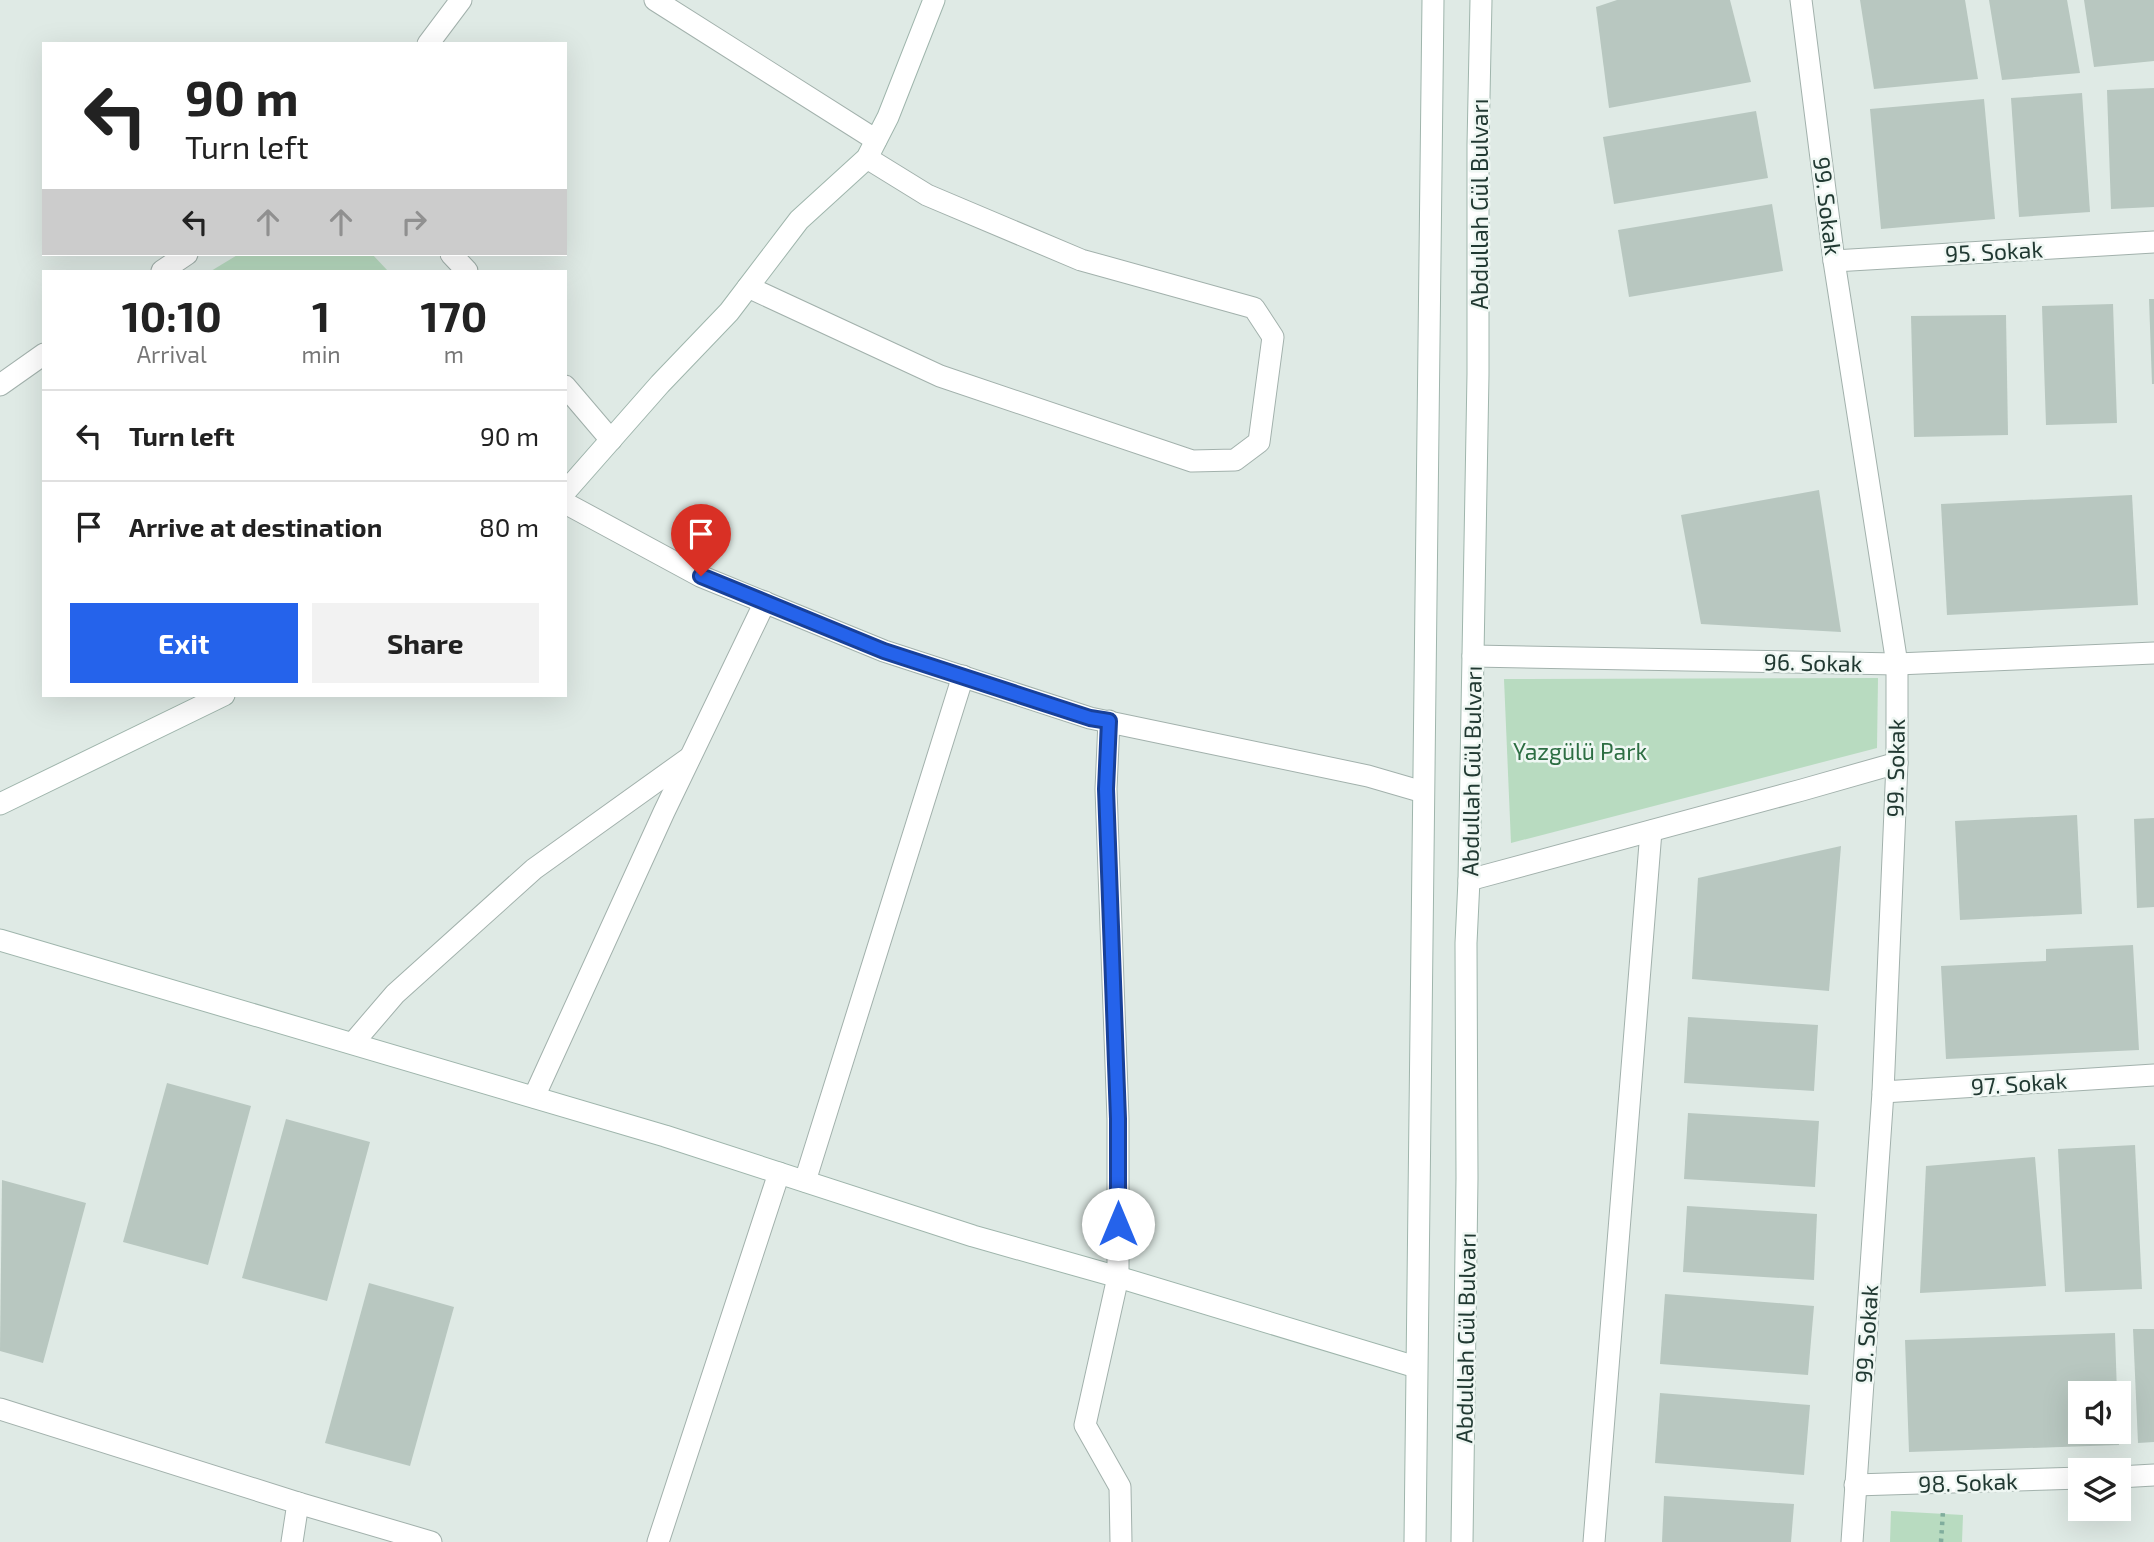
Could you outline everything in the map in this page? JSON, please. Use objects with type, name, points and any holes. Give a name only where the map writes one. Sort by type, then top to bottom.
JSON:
[{"type":"street","points":[[430,42],[461,0]]},
{"type":"street","points":[[655,0],[871,149],[927,195],[1082,260],[1254,308],[1273,337],[1259,442],[1235,460],[1192,461],[940,376],[748,287]]},
{"type":"street","points":[[567,490],[729,312],[799,220],[871,149],[888,117],[934,0]]},
{"type":"street","name":"Abdullah Gül Bulvarı","points":[[1415,1542],[1433,0]]},
{"type":"street","name":"Abdullah Gül Bulvarı","points":[[1462,1542],[1467,1178],[1466,943],[1473,656],[1481,0]]},
{"type":"street","name":"99. Sokak","points":[[1801,0],[1834,261],[1897,664],[1896,763],[1883,1092],[1852,1542]]},
{"type":"street","name":"95. Sokak","points":[[1834,261],[2154,242]]},
{"type":"street","points":[[163,270],[184,256]]},
{"type":"street","points":[[453,256],[466,270]]},
{"type":"street","points":[[0,384],[42,355]]},
{"type":"street","points":[[567,388],[611,440]]},
{"type":"street","points":[[567,504],[701,576],[884,651],[1090,718],[1368,776],[1423,792]]},
{"type":"street","points":[[534,1097],[765,603]]},
{"type":"street","name":"96. Sokak","points":[[1473,656],[1897,664],[2154,653]]},
{"type":"street","points":[[805,1181],[962,676]]},
{"type":"street","points":[[0,804],[220,697]]},
{"type":"street","points":[[1109,721],[1106,789],[1118,1119],[1118,1277],[1085,1425],[1120,1487],[1121,1542]]},
{"type":"street","points":[[352,1043],[395,994],[534,869],[691,757]]},
{"type":"street","points":[[1469,880],[1896,763]]},
{"type":"street","points":[[1594,1542],[1651,831]]},
{"type":"street","points":[[0,940],[665,1136],[973,1236],[1416,1367]]},
{"type":"street","name":"97. Sokak","points":[[1883,1092],[2154,1075]]},
{"type":"street","points":[[658,1542],[779,1173]]},
{"type":"street","points":[[0,1409],[431,1542]]},
{"type":"street","points":[[2131,1476],[2154,1475]]},
{"type":"street","name":"98. Sokak","points":[[1855,1485],[2068,1478]]},
{"type":"street","points":[[292,1542],[298,1503]]},
{"type":"green space","points":[[236,256],[374,256],[387,270],[213,270]]},
{"type":"green space","name":"Yazgülü Park","points":[[1878,678],[1877,748],[1511,843],[1504,679]]},
{"type":"green space","points":[[1891,1511],[1963,1515],[1962,1542],[1890,1542]]},
{"type":"building","points":[[1617,0],[1730,0],[1751,82],[1609,108],[1596,7]]},
{"type":"building","points":[[1860,0],[1965,0],[1978,79],[1874,89]]},
{"type":"building","points":[[1989,0],[2067,0],[2080,73],[2002,80]]},
{"type":"building","points":[[2084,0],[2154,0],[2154,61],[2094,67]]},
{"type":"building","points":[[2154,88],[2154,207],[2111,209],[2107,90]]},
{"type":"building","points":[[2082,93],[2090,212],[2019,217],[2011,98]]},
{"type":"building","points":[[1984,99],[1995,219],[1881,229],[1870,109]]},
{"type":"building","points":[[1756,111],[1768,178],[1614,204],[1603,137]]},
{"type":"building","points":[[1772,204],[1783,271],[1629,297],[1618,230]]},
{"type":"building","points":[[2149,299],[2154,299],[2154,384],[2152,384]]},
{"type":"building","points":[[2113,304],[2117,423],[2046,425],[2042,306]]},
{"type":"building","points":[[2006,315],[2008,435],[1914,437],[1911,316]]},
{"type":"building","points":[[1819,490],[1841,632],[1701,624],[1681,515]]},
{"type":"building","points":[[2132,495],[2138,605],[1947,615],[1941,504]]},
{"type":"building","points":[[2077,815],[2082,914],[1960,920],[1955,821]]},
{"type":"building","points":[[2154,818],[2154,907],[2137,908],[2134,819]]},
{"type":"building","points":[[1841,846],[1829,991],[1692,979],[1698,878]]},
{"type":"building","points":[[2133,945],[2139,1050],[1946,1059],[1941,966],[2046,961],[2046,949]]},
{"type":"building","points":[[1688,1017],[1818,1025],[1814,1091],[1684,1083]]},
{"type":"building","points":[[167,1083],[251,1106],[208,1265],[123,1242]]},
{"type":"building","points":[[1688,1113],[1819,1121],[1815,1187],[1684,1179]]},
{"type":"building","points":[[286,1119],[370,1142],[327,1301],[242,1278]]},
{"type":"building","points":[[2135,1145],[2142,1289],[2065,1292],[2058,1149]]},
{"type":"building","points":[[2035,1157],[2046,1286],[1920,1293],[1926,1166]]},
{"type":"building","points":[[2,1180],[86,1203],[43,1363],[0,1351]]},
{"type":"building","points":[[1687,1206],[1817,1214],[1814,1280],[1683,1272]]},
{"type":"building","points":[[369,1283],[454,1307],[410,1466],[325,1443]]},
{"type":"building","points":[[1665,1294],[1814,1306],[1808,1375],[1660,1364]]},
{"type":"building","points":[[2133,1329],[2154,1329],[2154,1442],[2138,1443]]},
{"type":"building","points":[[2115,1333],[2117,1381],[2068,1381],[2068,1444],[2119,1445],[1909,1452],[1905,1340]]},
{"type":"building","points":[[1660,1393],[1810,1405],[1804,1475],[1655,1463]]},
{"type":"building","points":[[1664,1496],[1794,1504],[1791,1542],[1662,1542]]},
{"type":"route","points":[[701,576],[884,651],[1090,718],[1109,721],[1106,789],[1118,1119],[1118,1224]]}]
